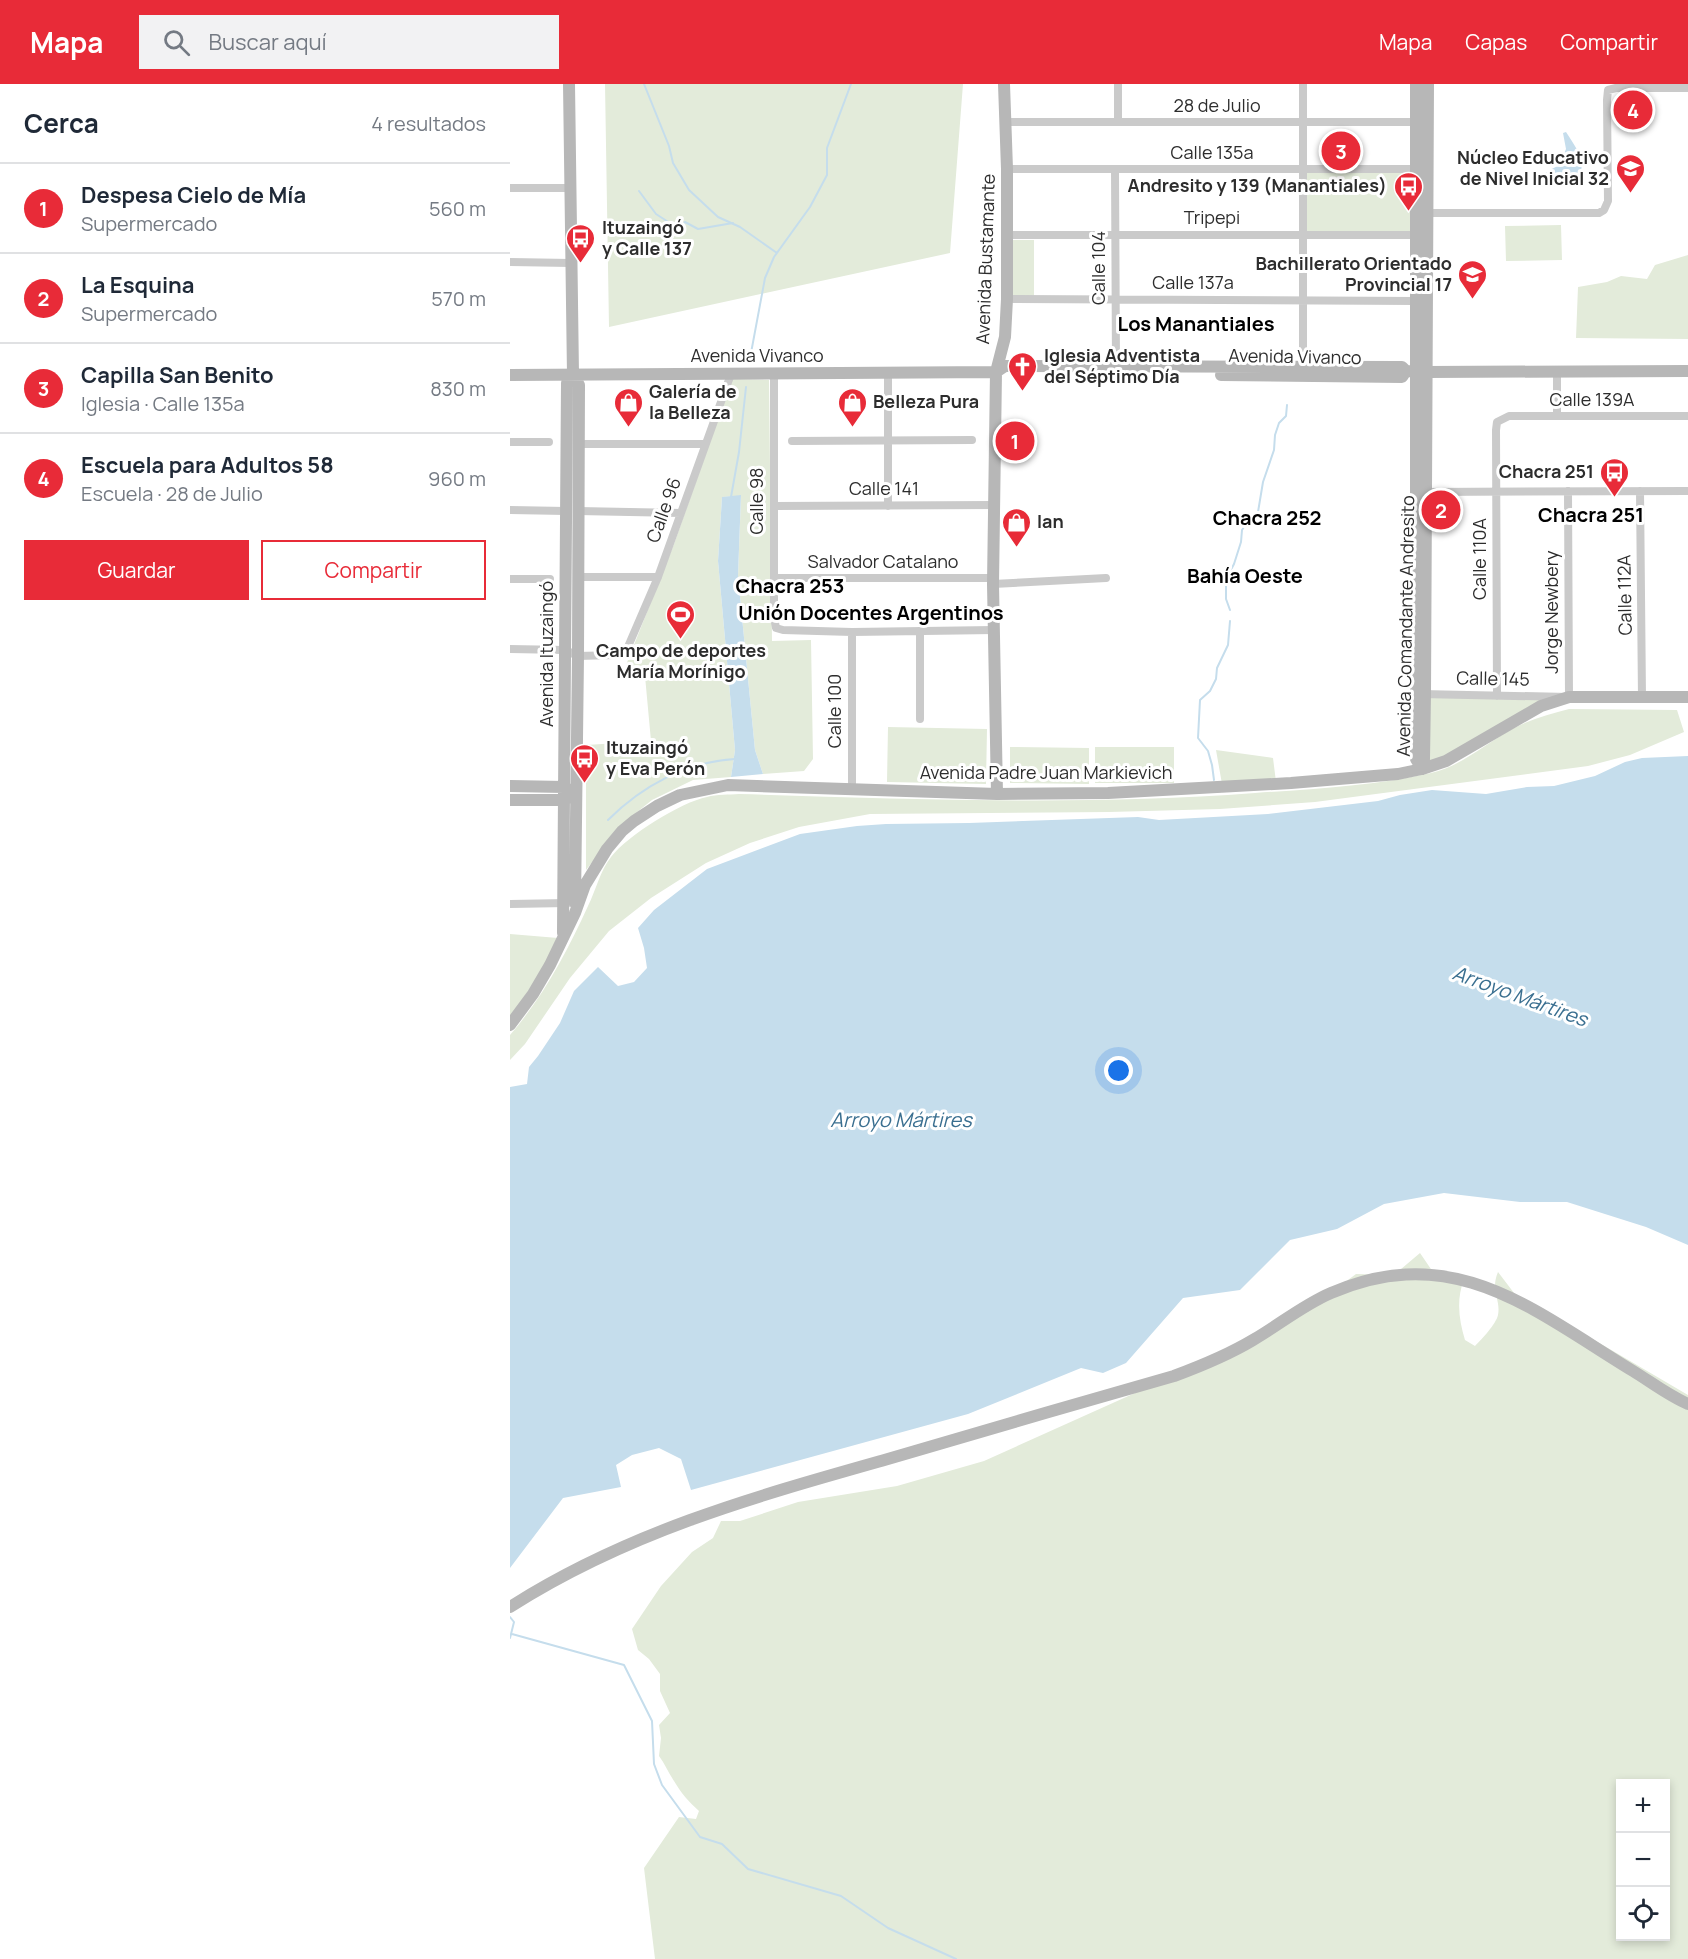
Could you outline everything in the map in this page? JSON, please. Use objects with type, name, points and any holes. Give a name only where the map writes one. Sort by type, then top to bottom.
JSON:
[{"type":"main road","name":"Avenida Ituzaingó","points":[[569,84],[573,375],[579,385],[578,444],[572,511],[566,650],[564,787],[570,797],[575,913]]},
{"type":"main road","name":"Avenida Bustamante","points":[[998,794],[993,581],[1000,371],[1005,337],[1006,299],[1007,170],[1004,84]]},
{"type":"main road","name":"Avenida Comandante Andresito","points":[[1416,84],[1422,122],[1428,213],[1416,371]]},
{"type":"main road","name":"Avenida Comandante Andresito","points":[[1422,769],[1424,759],[1420,694],[1421,492],[1416,371],[1416,169],[1428,84]]},
{"type":"main road","name":"Avenida Vivanco","points":[[1000,371],[1005,366],[1402,367],[1416,371],[1688,371]]},
{"type":"main road","name":"Avenida Vivanco","points":[[510,375],[1000,371],[1005,373],[1402,377],[1416,371]]},
{"type":"main road","name":"Avenida Ituzaingó","points":[[563,936],[578,656],[578,578],[572,511],[567,383],[573,375]]},
{"type":"main road","name":"Avenida Padre Juan Markievich","points":[[510,1024],[533,994],[550,966],[596,865],[622,831],[657,806],[680,795],[728,785],[998,794],[1193,789],[1386,775],[1422,769],[1446,761],[1542,706],[1569,697],[1688,697]]},
{"type":"main road","points":[[510,786],[564,787]]},
{"type":"main road","points":[[510,800],[570,797]]},
{"type":"main road","points":[[510,1607],[567,1574],[631,1542],[697,1516],[765,1494],[1174,1376],[1210,1362],[1253,1340],[1329,1294],[1361,1281],[1394,1275],[1435,1275],[1464,1280],[1514,1298],[1688,1404]]},
{"type":"street","points":[[1118,84],[1118,122]]},
{"type":"street","points":[[1303,367],[1304,84]]},
{"type":"street","points":[[1428,213],[1599,213],[1604,210],[1608,201],[1608,90],[1688,88]]},
{"type":"street","name":"28 de Julio","points":[[1006,122],[1422,122]]},
{"type":"street","name":"Calle 104","points":[[1115,169],[1116,366]]},
{"type":"street","name":"Calle 135a","points":[[1007,170],[1416,169]]},
{"type":"street","points":[[510,188],[570,188]]},
{"type":"street","name":"Tripepi","points":[[1007,235],[1416,235]]},
{"type":"street","points":[[510,262],[571,262]]},
{"type":"street","name":"Calle 137a","points":[[1006,299],[1416,301]]},
{"type":"street","points":[[1557,371],[1557,416]]},
{"type":"street","points":[[888,373],[888,506]]},
{"type":"street","name":"Calle 96","points":[[578,656],[622,654],[627,649],[658,577],[731,374]]},
{"type":"street","name":"Calle 98","points":[[774,374],[774,621],[776,628],[852,632]]},
{"type":"street","name":"Calle 139A","points":[[1497,422],[1509,416],[1688,416]]},
{"type":"street","name":"Calle 110A","points":[[1497,422],[1497,696]]},
{"type":"street","points":[[792,441],[972,440]]},
{"type":"street","points":[[510,442],[549,442]]},
{"type":"street","points":[[578,444],[705,444]]},
{"type":"street","name":"Jorge Newbery","points":[[1568,491],[1569,697]]},
{"type":"street","name":"Calle 112A","points":[[1640,491],[1642,698]]},
{"type":"street","points":[[1421,492],[1688,491]]},
{"type":"street","name":"Calle 141","points":[[774,506],[994,505]]},
{"type":"street","points":[[510,510],[681,513]]},
{"type":"street","points":[[578,578],[658,577]]},
{"type":"street","name":"Salvador Catalano","points":[[774,578],[993,581],[1106,578]]},
{"type":"street","points":[[510,579],[550,579]]},
{"type":"street","points":[[852,632],[994,630]]},
{"type":"street","points":[[920,631],[920,719]]},
{"type":"street","name":"Calle 100","points":[[852,632],[852,790]]},
{"type":"street","points":[[510,649],[566,650],[578,656]]},
{"type":"street","name":"Calle 145","points":[[1420,694],[1569,697]]},
{"type":"street","points":[[510,904],[564,904],[575,897]]},
{"type":"green space","points":[[605,84],[963,84],[950,253],[609,327]]},
{"type":"green space","points":[[1413,170],[1412,232],[1307,233],[1307,171]]},
{"type":"green space","points":[[1561,225],[1562,260],[1506,261],[1505,226]]},
{"type":"green space","points":[[1009,240],[1034,240],[1034,297],[1009,297]]},
{"type":"green space","points":[[1688,255],[1688,339],[1576,338],[1578,287],[1607,282],[1621,276],[1647,279],[1655,265]]},
{"type":"green space","points":[[732,379],[769,380],[772,641],[811,640],[813,759],[804,771],[763,774],[755,750],[738,576],[741,496],[722,497],[718,561],[735,750],[731,777],[693,780],[652,800],[621,825],[586,870],[586,745],[651,741],[645,676],[626,665],[674,544]]},
{"type":"green space","points":[[1430,697],[1552,699],[1443,758],[1429,761]]},
{"type":"green space","points":[[1569,709],[1677,710],[1684,732],[1630,755],[1588,766],[1315,802],[1220,809],[1109,812],[870,814],[799,827],[750,843],[706,863],[651,898],[609,931],[570,978],[525,1044],[510,1060],[510,1035],[554,974],[611,857],[642,830],[696,800],[715,795],[739,794],[997,800],[1126,799],[1190,797],[1343,786],[1388,781],[1442,770],[1464,760],[1521,725]]},
{"type":"green space","points":[[888,727],[987,729],[986,784],[887,782]]},
{"type":"green space","points":[[1010,747],[1089,748],[1089,784],[1010,783]]},
{"type":"green space","points":[[1095,747],[1174,747],[1174,783],[1095,783]]},
{"type":"green space","points":[[1216,750],[1273,758],[1276,782],[1222,784]]},
{"type":"green space","points":[[510,934],[558,938],[549,960],[510,1018]]},
{"type":"green space","points":[[1420,1253],[1435,1275],[1464,1279],[1459,1302],[1460,1317],[1465,1340],[1475,1346],[1497,1319],[1499,1309],[1495,1284],[1498,1272],[1514,1293],[1688,1395],[1688,1959],[655,1959],[644,1868],[679,1817],[696,1819],[699,1811],[679,1789],[659,1756],[661,1738],[659,1725],[670,1713],[660,1691],[660,1674],[649,1659],[638,1650],[632,1629],[661,1586],[692,1552],[713,1538],[721,1521],[740,1521],[798,1502],[897,1486],[984,1461],[1253,1340],[1329,1294],[1356,1274],[1394,1275]]},
{"type":"water","points":[[1566,132],[1581,160],[1582,166],[1577,180],[1571,187],[1533,186],[1531,180],[1559,166],[1566,149],[1563,133]]},
{"type":"water","points":[[741,495],[738,576],[755,750],[763,774],[731,777],[735,750],[718,561],[722,497]]},
{"type":"water","name":"Arroyo Mártires","points":[[1688,756],[1688,1245],[1646,1227],[1567,1202],[1520,1202],[1444,1193],[1384,1204],[1337,1229],[1290,1240],[1240,1290],[1183,1298],[1126,1363],[1103,1373],[1081,1368],[968,1414],[691,1490],[681,1459],[659,1448],[632,1455],[616,1465],[621,1487],[563,1498],[510,1568],[510,1087],[527,1084],[529,1067],[560,1023],[574,991],[598,967],[618,986],[634,982],[647,968],[638,928],[654,910],[707,869],[800,834],[857,826],[1138,817],[1159,820],[1268,814],[1378,801],[1432,790],[1486,794],[1527,787],[1554,786],[1595,776],[1625,762],[1642,758]]},
{"type":"waterway","points":[[644,84],[669,146],[673,163],[689,190],[718,217],[740,227],[777,253]]},
{"type":"waterway","points":[[751,353],[765,278],[774,257],[810,207],[827,175],[827,148],[851,84]]},
{"type":"waterway","points":[[639,191],[656,214],[676,227],[685,222],[698,229],[733,223]]},
{"type":"waterway","points":[[731,497],[739,452],[746,387]]},
{"type":"waterway","points":[[1230,610],[1226,599],[1226,579],[1234,564],[1242,530],[1258,512],[1263,482],[1274,450],[1275,435],[1279,423],[1286,416],[1287,405]]},
{"type":"waterway","points":[[1214,780],[1208,751],[1198,738],[1200,700],[1210,691],[1216,679],[1217,668],[1228,645],[1230,621]]},
{"type":"waterway","points":[[608,820],[635,797],[666,778],[699,765],[735,759]]},
{"type":"waterway","points":[[510,1617],[514,1622],[510,1638]]},
{"type":"waterway","points":[[512,1634],[624,1665],[652,1721],[654,1764],[662,1785],[700,1837],[722,1844],[748,1869],[841,1896],[888,1928],[956,1959]]},
{"type":"place","name":"Escuela para Adultos 58","points":[[1633,110]]},
{"type":"place","name":"Capilla San Benito","points":[[1341,151]]},
{"type":"place","name":"Núcleo Educativo de Nivel Inicial 32","points":[[1630,194]]},
{"type":"place","name":"Andresito y 139 (Manantiales)","points":[[1408,212]]},
{"type":"place","name":"Ituzaingó y Calle 137","points":[[581,264]]},
{"type":"place","name":"Bachillerato Orientado Provincial 17","points":[[1473,300]]},
{"type":"place","name":"Iglesia Adventista del Séptimo Día","points":[[1023,392]]},
{"type":"place","name":"Galería de la Belleza","points":[[628,428]]},
{"type":"place","name":"Belleza Pura","points":[[852,428]]},
{"type":"place","name":"Despesa Cielo de Mía","points":[[1015,441]]},
{"type":"place","name":"Chacra 251","points":[[1615,498]]},
{"type":"place","name":"La Esquina","points":[[1441,510]]},
{"type":"place","name":"Ian","points":[[1016,548]]},
{"type":"place","name":"Campo de deportes María Morínigo","points":[[681,640]]},
{"type":"place","name":"Ituzaingó y Eva Perón","points":[[585,784]]},
{"type":"district","name":"Los Manantiales","points":[[1196,324]]},
{"type":"district","name":"Chacra 251","points":[[1591,515]]},
{"type":"district","name":"Chacra 252","points":[[1267,518]]},
{"type":"district","name":"Bahía Oeste","points":[[1245,576]]},
{"type":"district","name":"Chacra 253","points":[[790,586]]},
{"type":"district","name":"Unión Docentes Argentinos","points":[[871,613]]}]
